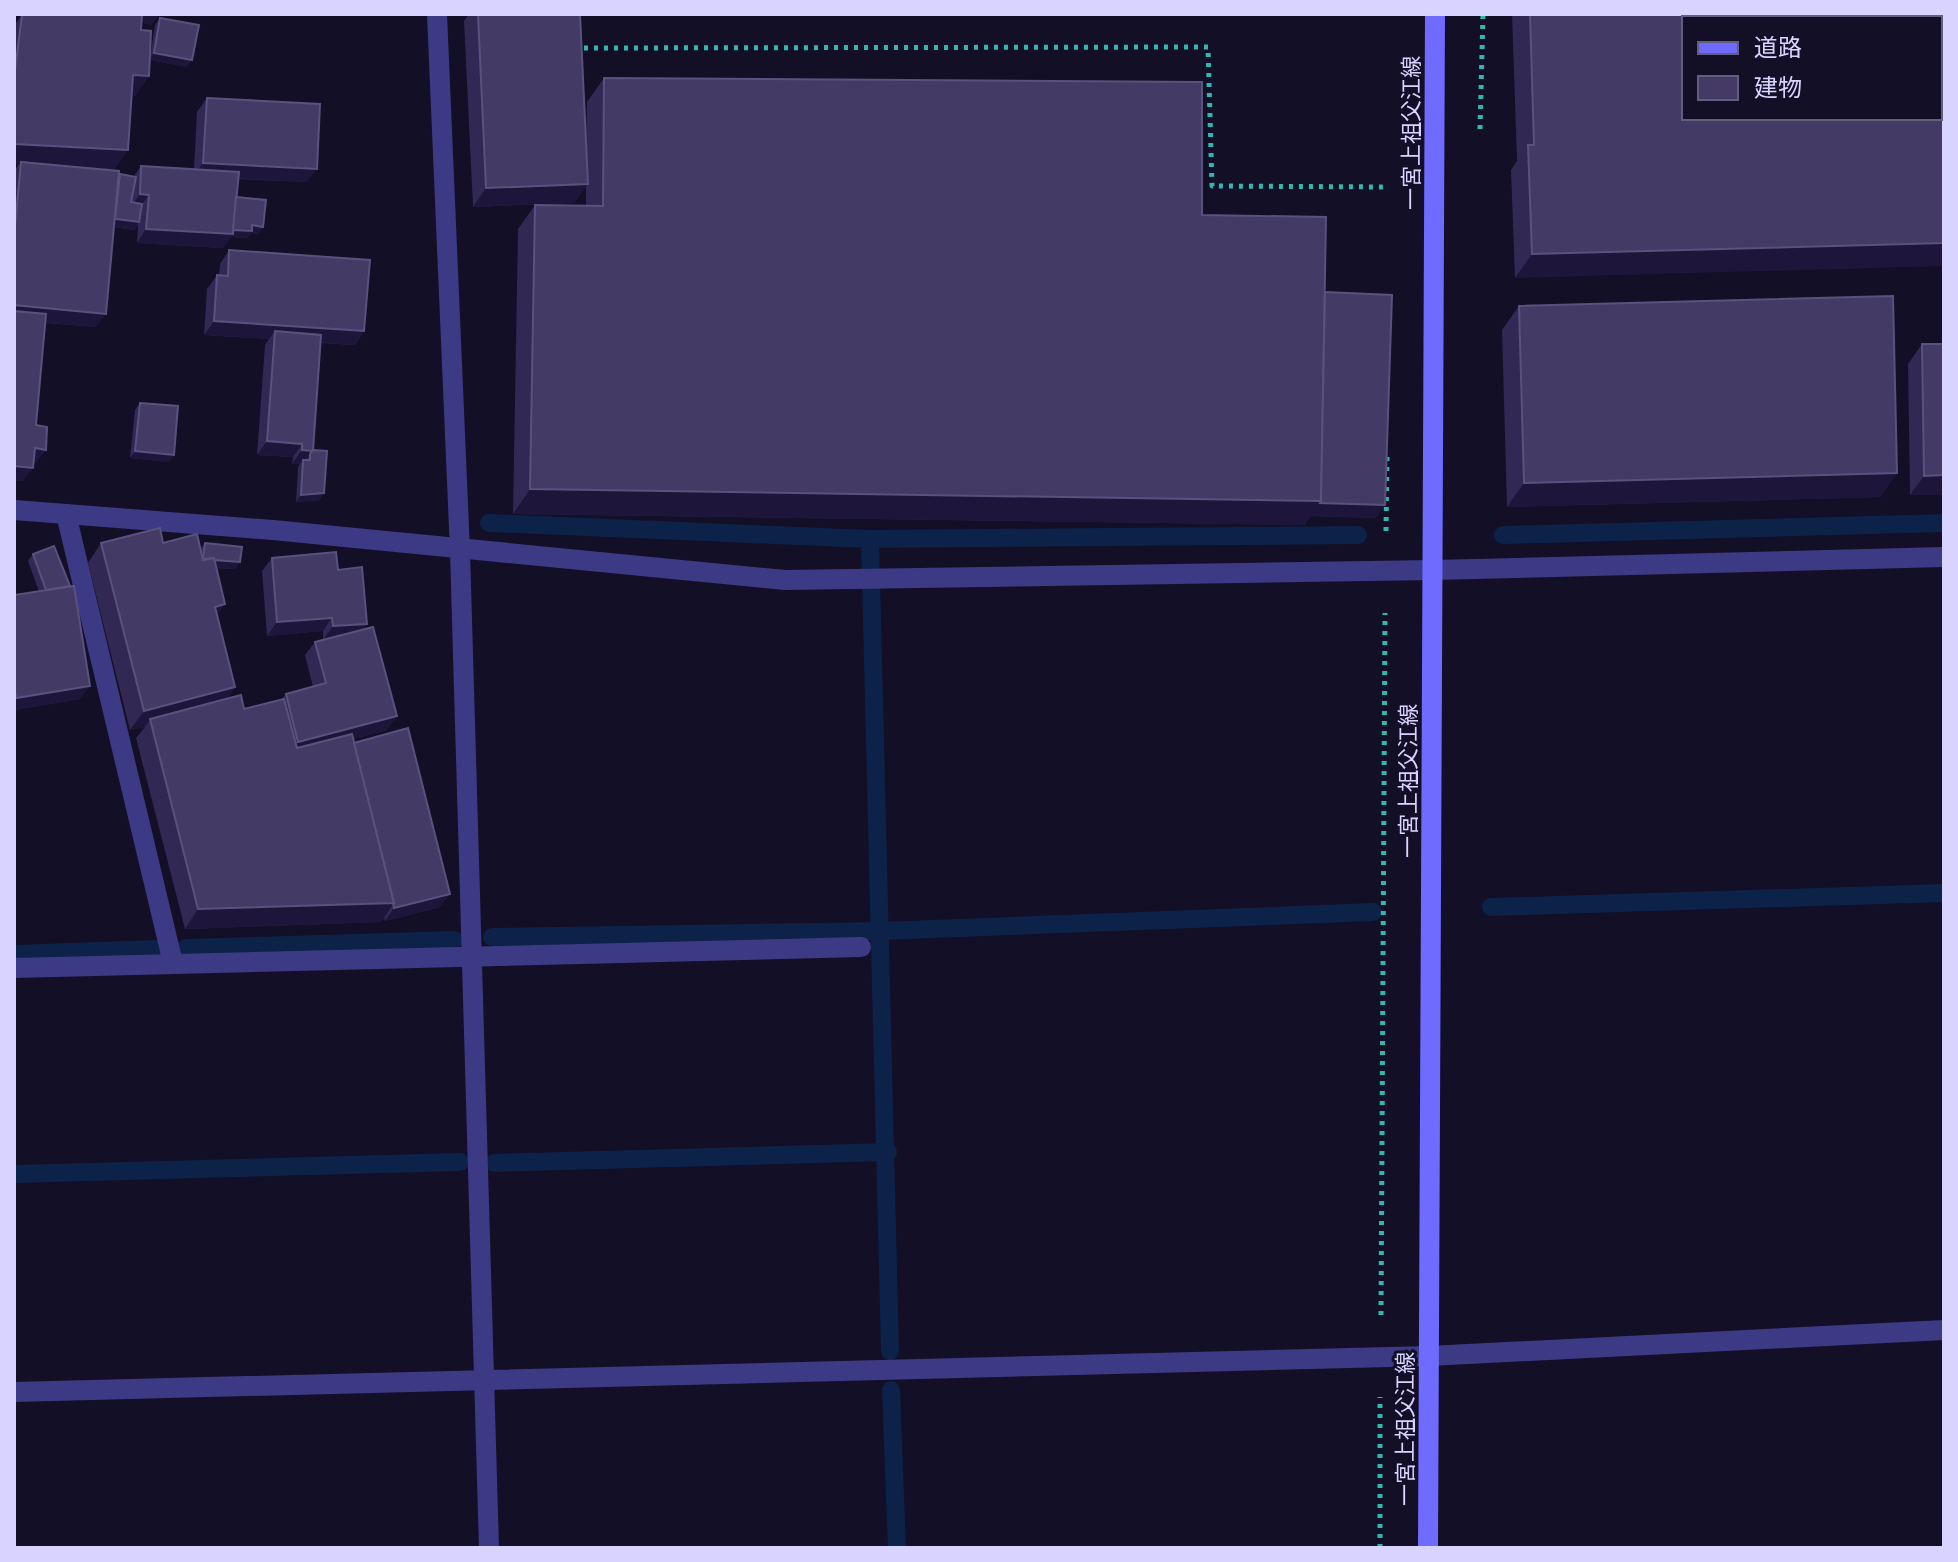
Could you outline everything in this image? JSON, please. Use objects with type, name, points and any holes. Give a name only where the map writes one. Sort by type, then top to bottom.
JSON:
[{"type":"main road","name":"一宮上祖父江線","points":[[1428,1548],[1435,14]]},
{"type":"street","points":[[437,14],[460,551],[489,1548]]},
{"type":"street","points":[[14,510],[273,530],[460,551],[785,580],[1386,571],[1944,557]]},
{"type":"street","points":[[66,514],[173,963]]},
{"type":"street","points":[[14,968],[861,947]]},
{"type":"street","points":[[14,1392],[1429,1356],[1944,1330]]},
{"type":"path","points":[[584,48],[1208,47],[1212,186],[1389,187]]},
{"type":"path","points":[[1389,171],[1389,203]]},
{"type":"path","points":[[1380,1548],[1387,448]]},
{"type":"building","points":[[142,14],[141,30],[151,31],[149,76],[133,75],[128,150],[14,144],[14,78],[22,15]]},
{"type":"building","points":[[478,14],[580,14],[588,184],[486,188]]},
{"type":"building","points":[[1530,14],[1944,14],[1944,243],[1532,254],[1528,145],[1534,145]]},
{"type":"building","points":[[160,18],[199,25],[192,60],[154,53]]},
{"type":"building","points":[[604,78],[1202,82],[1202,215],[1326,217],[1321,501],[530,489],[535,205],[603,206]]},
{"type":"building","points":[[207,98],[320,104],[317,169],[203,163]]},
{"type":"building","points":[[21,162],[119,171],[106,314],[14,305],[14,237]]},
{"type":"building","points":[[141,166],[239,172],[233,234],[146,229],[149,195],[140,194]]},
{"type":"building","points":[[120,174],[136,177],[131,202],[142,204],[139,222],[115,219]]},
{"type":"building","points":[[236,197],[266,200],[263,227],[252,225],[252,231],[233,230]]},
{"type":"building","points":[[229,250],[370,260],[364,331],[214,321],[217,275],[228,276]]},
{"type":"building","points":[[1325,292],[1392,295],[1385,505],[1320,503]]},
{"type":"building","points":[[1893,296],[1897,473],[1524,483],[1519,306]]},
{"type":"building","points":[[14,311],[46,314],[36,425],[47,427],[46,450],[35,448],[33,468],[14,466]]},
{"type":"building","points":[[275,331],[321,335],[313,451],[302,450],[302,444],[267,441]]},
{"type":"building","points":[[1922,344],[1944,344],[1944,475],[1924,476]]},
{"type":"building","points":[[140,403],[178,406],[174,455],[135,451]]},
{"type":"building","points":[[313,450],[327,451],[324,493],[301,495],[303,460],[310,460]]},
{"type":"building","points":[[160,528],[163,543],[197,534],[203,560],[214,558],[225,604],[215,607],[235,687],[144,711],[101,543]]},
{"type":"building","points":[[205,543],[242,547],[240,562],[203,559]]},
{"type":"building","points":[[54,546],[70,586],[46,590],[33,554]]},
{"type":"building","points":[[336,552],[338,570],[362,567],[367,624],[333,626],[332,618],[277,622],[272,558]]},
{"type":"building","points":[[74,586],[90,686],[16,698],[14,595]]},
{"type":"building","points":[[373,627],[397,716],[298,742],[286,694],[326,683],[315,642]]},
{"type":"building","points":[[241,695],[244,709],[284,699],[297,748],[352,734],[394,903],[198,909],[150,719]]},
{"type":"building","points":[[408,728],[450,894],[394,908],[354,743]]},
{"type":"waterway","points":[[489,523],[870,539],[1358,535]]},
{"type":"waterway","points":[[1503,535],[1944,523]]},
{"type":"waterway","points":[[870,539],[890,1351]]},
{"type":"waterway","points":[[1491,907],[1944,893]]},
{"type":"waterway","points":[[492,937],[880,931],[1373,912]]},
{"type":"waterway","points":[[186,948],[454,940]]},
{"type":"waterway","points":[[14,954],[155,949]]},
{"type":"waterway","points":[[494,1163],[888,1152]]},
{"type":"waterway","points":[[14,1174],[460,1162]]},
{"type":"waterway","points":[[891,1390],[897,1548]]}]
